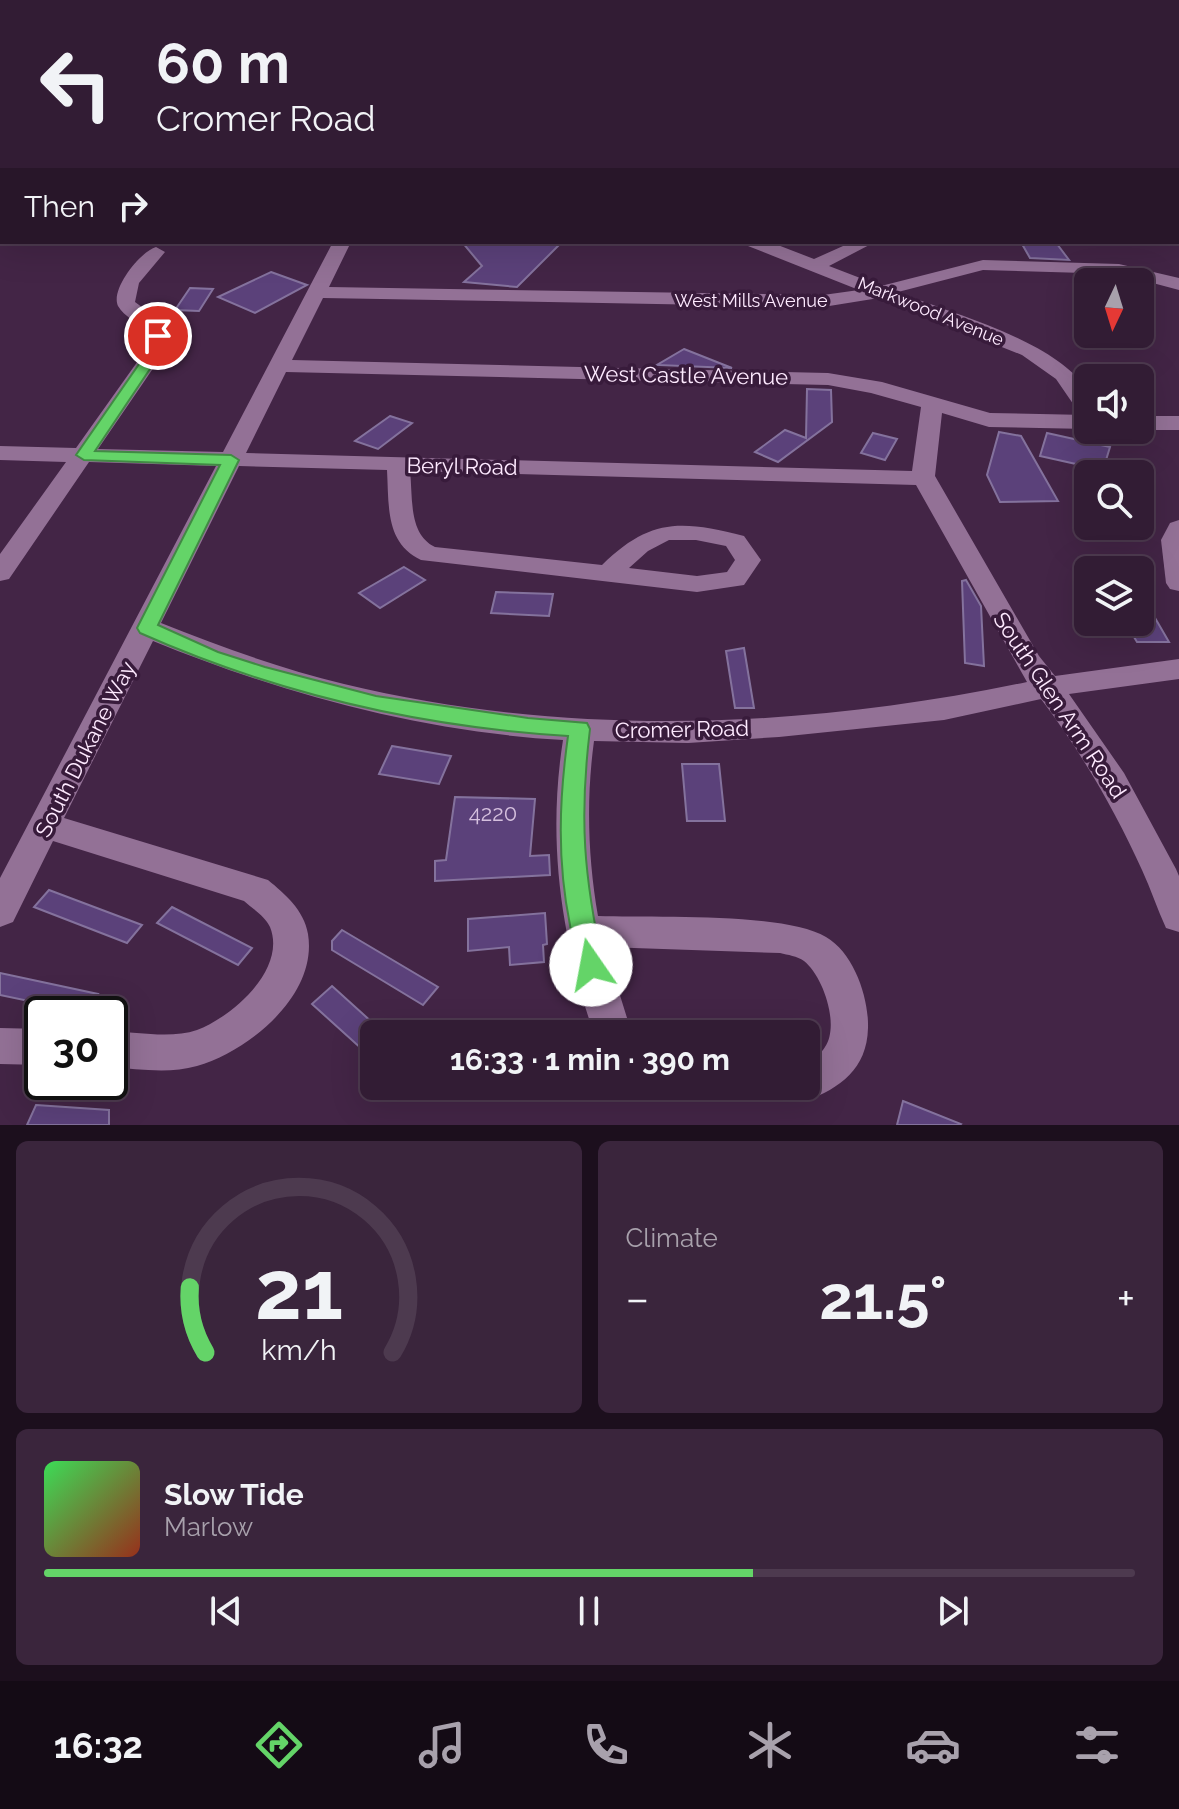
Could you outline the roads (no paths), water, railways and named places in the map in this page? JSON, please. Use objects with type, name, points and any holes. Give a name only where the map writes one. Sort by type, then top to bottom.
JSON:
[{"type":"street","name":"South Dukane Way","points":[[0,912],[341,244]]},
{"type":"street","name":"Markwood Avenue","points":[[759,244],[1042,358],[1074,385]]},
{"type":"street","points":[[816,265],[862,244]]},
{"type":"street","points":[[0,573],[157,347],[158,336],[153,325],[128,307],[124,297],[128,287],[156,252]]},
{"type":"street","name":"West Mills Avenue","points":[[316,292],[789,302],[854,297],[983,265],[1128,269],[1179,284]]},
{"type":"street","name":"West Castle Avenue","points":[[279,366],[828,379],[874,387],[989,420],[1074,422]]},
{"type":"street","points":[[924,478],[932,405]]},
{"type":"street","points":[[1154,423],[1179,423]]},
{"type":"street","name":"Beryl Road","points":[[0,453],[924,478]]},
{"type":"street","points":[[398,465],[404,530],[417,548],[445,558],[610,572]]},
{"type":"street","name":"South Glen Arm Road","points":[[924,478],[990,598],[1045,688],[1074,721],[1113,782],[1153,856],[1179,917]]},
{"type":"street","points":[[1179,528],[1174,536],[1179,583]]},
{"type":"street","name":"Cromer Road","points":[[147,628],[255,671],[376,703],[528,726],[580,729],[690,732],[810,724],[939,710],[1045,688],[1179,669]]},
{"type":"street","points":[[580,729],[571,811],[573,868],[583,931],[609,1020]]},
{"type":"street","points":[[45,825],[256,890],[277,906],[288,929],[289,956],[279,986],[270,1000],[245,1023],[196,1048],[128,1050]]},
{"type":"street","points":[[583,931],[780,938],[797,941],[821,953],[841,982],[848,1041],[834,1066],[820,1074]]},
{"type":"street","points":[[0,1046],[24,1047]]}]
